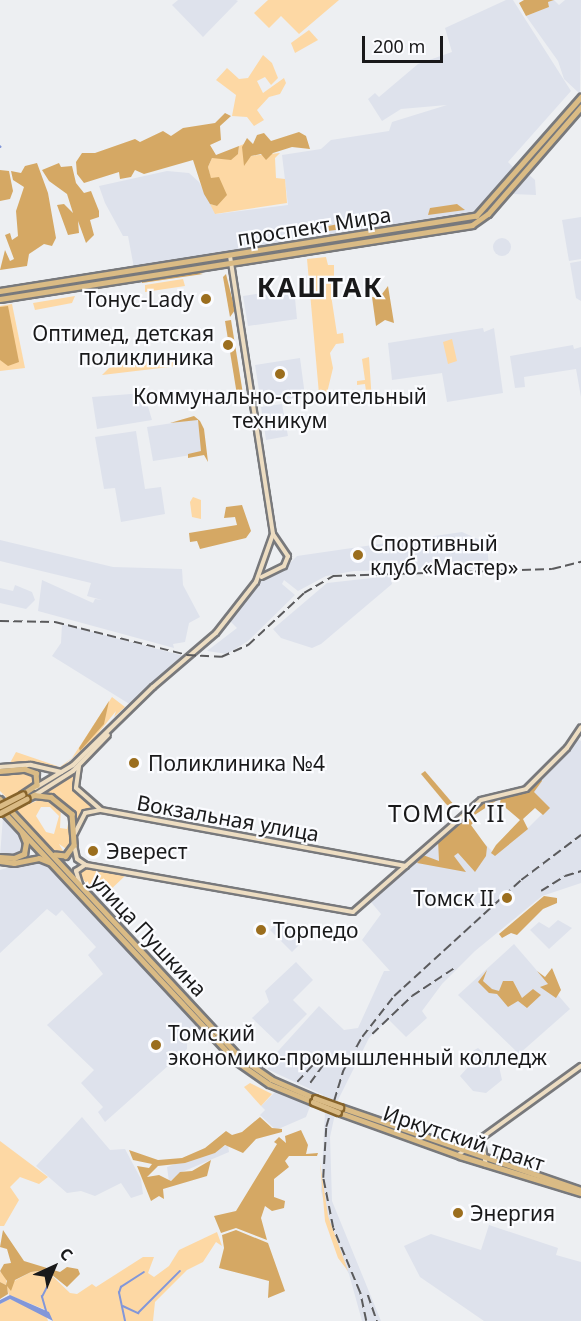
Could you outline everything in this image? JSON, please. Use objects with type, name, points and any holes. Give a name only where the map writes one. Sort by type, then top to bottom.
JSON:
[{"type":"main road","name":"проспект Мира","points":[[0,291],[477,216],[581,97]]},
{"type":"main road","name":"проспект Мира","points":[[0,299],[478,222],[581,107]]},
{"type":"main road","points":[[523,164],[528,168]]},
{"type":"main road","points":[[513,176],[518,180]]},
{"type":"main road","points":[[432,224],[433,231]]},
{"type":"main road","points":[[373,233],[374,240]]},
{"type":"main road","points":[[309,243],[310,250]]},
{"type":"main road","points":[[280,248],[281,255]]},
{"type":"main road","points":[[34,792],[65,771],[132,708],[205,645],[256,582],[267,561],[273,534],[230,256]]},
{"type":"main road","points":[[136,271],[137,278]]},
{"type":"main road","points":[[74,280],[75,288]]},
{"type":"main road","points":[[256,582],[287,562],[283,549],[273,534]]},
{"type":"main road","points":[[269,551],[283,549]]},
{"type":"main road","points":[[267,561],[278,568]]},
{"type":"main road","points":[[0,807],[34,792],[79,765],[132,708]]},
{"type":"main road","points":[[34,792],[51,797],[66,806],[74,820],[74,845],[77,859],[86,865],[353,912],[397,876],[481,800],[526,789],[567,748],[581,727]]},
{"type":"main road","points":[[0,769],[31,765],[65,771]]},
{"type":"main road","points":[[79,765],[76,788],[101,810]]},
{"type":"main road","points":[[0,769],[33,770],[39,779],[34,792]]},
{"type":"main road","points":[[0,813],[24,797]]},
{"type":"main road","name":"улица Пушкина","points":[[0,799],[248,1064],[271,1079],[314,1100]]},
{"type":"main road","name":"улица Пушкина","points":[[0,807],[236,1061],[269,1084],[314,1100]]},
{"type":"main road","points":[[75,833],[85,813],[101,810]]},
{"type":"main road","name":"Вокзальная улица","points":[[101,810],[407,866]]},
{"type":"main road","points":[[0,859],[18,858],[25,852],[25,840],[17,826]]},
{"type":"main road","points":[[52,854],[66,856],[74,845]]},
{"type":"main road","points":[[0,859],[14,863],[39,858],[59,869]]},
{"type":"main road","points":[[393,864],[397,876]]},
{"type":"main road","points":[[80,884],[76,871],[86,865]]},
{"type":"main road","points":[[458,1156],[581,1066]]},
{"type":"main road","points":[[314,1100],[339,1110]]},
{"type":"main road","name":"Иркутский тракт","points":[[339,1110],[581,1192]]},
{"type":"main road","name":"Иркутский тракт","points":[[339,1110],[458,1156],[581,1192]]},
{"type":"main road","points":[[482,1140],[486,1165]]},
{"type":"shaded area","points":[[178,0],[238,1],[203,37],[172,5]]},
{"type":"shaded area","points":[[268,0],[339,0],[299,34],[281,16],[269,28],[254,13]]},
{"type":"shaded area","points":[[506,0],[513,0],[571,91],[508,162],[515,169],[477,213],[134,268],[128,236],[123,236],[105,203],[99,186],[167,171],[189,173],[199,182],[216,214],[288,205],[282,155],[321,149],[331,140],[389,131],[392,122],[447,105],[401,109],[382,121],[368,99],[375,93],[379,97],[418,64],[452,52],[445,28]]},
{"type":"shaded area","points":[[524,0],[554,0],[548,2],[549,7],[526,16],[519,3]]},
{"type":"shaded area","points":[[554,0],[559,5],[565,0],[581,0],[580,94],[564,79],[558,61],[526,16],[549,7],[548,2]]},
{"type":"shaded area","points":[[309,30],[318,40],[295,53],[291,43]]},
{"type":"shaded area","points":[[263,55],[272,63],[278,78],[271,85],[265,77],[257,81],[263,93],[284,78],[286,83],[280,94],[269,97],[257,110],[264,120],[254,126],[247,117],[232,116],[236,95],[216,80],[227,68],[239,79],[248,78]]},
{"type":"shaded area","points":[[225,113],[231,116],[220,126],[221,140],[210,145],[216,155],[239,146],[238,154],[231,160],[212,158],[208,167],[211,178],[219,177],[227,195],[217,206],[210,204],[204,194],[193,160],[144,174],[135,170],[131,177],[120,179],[119,172],[84,183],[77,174],[76,162],[82,153],[95,153],[135,139],[140,142],[163,131],[171,136],[183,128],[215,123]]},
{"type":"shaded area","points":[[299,132],[306,136],[310,149],[292,147],[273,153],[266,160],[261,154],[251,156],[244,166],[242,147],[247,138],[253,144],[257,135],[264,133],[271,141]]},
{"type":"shaded area","points":[[244,144],[244,165],[250,156],[280,153],[275,158],[276,178],[285,179],[287,203],[215,214],[210,204],[217,206],[208,167],[212,158],[238,154],[239,146]]},
{"type":"shaded area","points":[[37,163],[48,193],[56,238],[52,246],[44,244],[29,254],[27,266],[0,270],[5,250],[10,261],[14,259],[5,235],[10,233],[12,240],[18,236],[16,211],[24,187],[13,180],[11,171],[21,173],[25,166]]},
{"type":"shaded area","points":[[59,163],[61,167],[72,166],[76,183],[84,193],[91,191],[99,211],[99,217],[90,220],[94,235],[86,243],[78,221],[79,233],[68,235],[57,205],[64,204],[73,213],[67,194],[49,181],[42,170]]},
{"type":"shaded area","points":[[0,170],[9,171],[13,191],[10,199],[0,201]]},
{"type":"shaded area","points":[[527,173],[535,180],[536,195],[512,194]]},
{"type":"shaded area","points":[[457,204],[465,210],[428,215],[430,208]]},
{"type":"shaded area","points":[[581,217],[581,259],[569,261],[562,220]]},
{"type":"shaded area","points":[[365,219],[366,226],[328,231],[328,226]]},
{"type":"shaded area","points":[[502,238],[508,241],[511,247],[508,253],[502,256],[496,253],[493,247],[496,241]]},
{"type":"shaded area","points":[[326,257],[328,265],[334,265],[334,294],[331,295],[337,334],[343,333],[344,343],[336,344],[330,353],[333,368],[327,393],[319,394],[307,259]]},
{"type":"shaded area","points":[[581,261],[581,301],[576,298],[570,263]]},
{"type":"shaded area","points":[[192,271],[203,274],[142,283],[142,279]]},
{"type":"shaded area","points":[[226,274],[235,310],[230,317],[223,277]]},
{"type":"shaded area","points":[[183,279],[185,286],[145,292],[145,285]]},
{"type":"shaded area","points":[[388,286],[394,323],[385,320],[376,326],[372,297],[379,298]]},
{"type":"shaded area","points":[[294,288],[297,319],[248,326],[243,296]]},
{"type":"shaded area","points":[[75,296],[72,303],[35,310],[33,303]]},
{"type":"shaded area","points":[[12,304],[25,368],[0,371],[0,306]]},
{"type":"shaded area","points":[[8,306],[19,362],[8,366],[0,360],[0,307]]},
{"type":"shaded area","points":[[231,320],[243,394],[237,395],[225,321]]},
{"type":"shaded area","points":[[483,328],[484,332],[494,328],[503,393],[447,402],[442,373],[392,380],[388,343]]},
{"type":"shaded area","points":[[452,339],[457,361],[448,364],[443,342]]},
{"type":"shaded area","points":[[573,345],[574,349],[581,347],[581,397],[576,369],[524,377],[525,387],[515,388],[510,356]]},
{"type":"shaded area","points":[[369,357],[372,402],[347,399],[359,394],[360,399],[367,398],[365,384],[357,385],[357,381],[365,380],[362,359]]},
{"type":"shaded area","points":[[153,358],[153,361],[169,359],[171,363],[177,358],[178,366],[102,375],[109,368]]},
{"type":"shaded area","name":"Коммунально-строительный техникум","points":[[300,358],[305,396],[261,403],[255,365]]},
{"type":"shaded area","points":[[144,393],[152,420],[97,429],[92,397]]},
{"type":"shaded area","points":[[282,404],[288,436],[266,440],[261,407]]},
{"type":"shaded area","points":[[194,416],[200,421],[204,429],[208,462],[204,455],[188,458],[188,454],[201,451],[198,420],[170,423]]},
{"type":"shaded area","points":[[198,419],[204,453],[153,461],[147,427]]},
{"type":"shaded area","points":[[136,431],[145,489],[161,487],[165,514],[121,522],[115,488],[104,489],[95,437]]},
{"type":"shaded area","points":[[193,497],[201,500],[201,519],[192,517],[190,502]]},
{"type":"shaded area","points":[[242,505],[251,531],[246,538],[200,549],[197,541],[190,542],[189,533],[237,525],[235,517],[224,518],[226,507]]},
{"type":"shaded area","points":[[462,532],[487,543],[489,568],[354,571],[326,576],[298,591],[284,580],[282,584],[295,595],[248,641],[227,654],[207,651],[237,628],[230,621],[263,577],[284,569],[297,556]]},
{"type":"shaded area","points":[[0,540],[113,567],[182,569],[183,585],[200,617],[189,623],[185,642],[173,644],[174,648],[38,611],[42,580],[93,603],[95,599],[102,600],[87,596],[91,583],[0,561]]},
{"type":"shaded area","points":[[390,576],[392,584],[321,644],[312,648],[281,638],[273,629],[327,583]]},
{"type":"shaded area","points":[[15,585],[32,592],[35,600],[26,609],[0,603],[0,588],[13,591]]},
{"type":"shaded area","points":[[62,624],[188,657],[131,705],[52,656],[61,643]]},
{"type":"shaded area","points":[[112,697],[125,707],[114,717],[116,711],[92,741],[62,767],[60,767],[72,758]]},
{"type":"shaded area","points":[[109,701],[104,724],[80,751],[79,748]]},
{"type":"shaded area","points":[[576,738],[581,741],[581,883],[542,896],[475,951],[442,984],[422,1011],[427,1018],[406,1037],[389,1020],[386,1022],[369,1038],[338,1100],[330,1137],[332,1201],[381,1321],[362,1321],[349,1274],[336,1251],[321,1191],[325,1113],[317,1109],[323,1095],[267,1069],[272,1064],[269,1061],[319,1006],[344,1030],[358,1028],[384,971],[390,971],[362,940],[381,914],[371,902],[461,820],[493,852],[529,827],[547,809],[528,789]]},
{"type":"shaded area","points":[[16,752],[59,767],[10,763]]},
{"type":"shaded area","points":[[33,771],[33,785],[7,798],[0,791],[0,773]]},
{"type":"shaded area","points":[[425,771],[455,806],[452,809],[421,774]]},
{"type":"shaded area","points":[[74,775],[77,793],[96,809],[85,811],[77,825],[75,813],[67,805],[45,793]]},
{"type":"shaded area","points":[[540,777],[542,781],[534,792],[550,808],[543,815],[535,808],[523,819],[528,829],[495,856],[491,853],[496,845],[520,820],[500,803],[501,798],[527,790]]},
{"type":"shaded area","points":[[41,799],[61,807],[60,828],[67,829],[68,824],[73,825],[68,850],[59,844],[65,854],[55,852],[16,810]],"holes":[[[41,807],[50,807],[59,816],[54,834],[46,832],[36,816]]]},
{"type":"shaded area","points":[[496,801],[473,816],[476,820],[471,825],[487,847],[486,856],[475,872],[458,853],[454,856],[466,872],[417,863],[423,855],[439,861],[438,840],[483,802]]},
{"type":"shaded area","points":[[3,817],[25,844],[23,853],[16,857],[0,856]]},
{"type":"shaded area","points":[[35,859],[51,867],[203,1029],[195,1040],[187,1040],[187,1049],[105,1122],[98,1112],[103,1107],[81,1083],[94,1070],[47,1025],[103,974],[88,955],[96,947],[62,910],[56,916],[47,909],[0,953],[0,870]]},
{"type":"shaded area","points":[[84,867],[127,874],[106,894],[96,883],[90,887],[79,875]]},
{"type":"shaded area","points":[[544,896],[557,898],[557,903],[543,909],[517,935],[511,933],[502,938],[499,934]]},
{"type":"shaded area","points":[[558,920],[572,928],[549,949],[530,930],[539,922],[549,928]]},
{"type":"shaded area","points":[[279,921],[290,924],[305,939],[292,952],[270,930]]},
{"type":"shaded area","points":[[514,944],[570,1009],[519,1054],[458,995]]},
{"type":"shaded area","points":[[296,962],[313,980],[293,1000],[307,1014],[278,1043],[252,1018],[269,1002],[265,991]]},
{"type":"shaded area","points":[[552,968],[561,990],[556,998],[540,987],[548,984],[537,971],[545,977]]},
{"type":"shaded area","points":[[487,970],[483,981],[492,989],[499,991],[503,981],[513,981],[522,998],[533,989],[541,995],[527,1008],[518,1001],[508,1007],[497,994],[489,993],[478,982]]},
{"type":"shaded area","points":[[478,1048],[499,1066],[502,1080],[486,1093],[473,1091],[460,1076],[469,1066],[471,1052]]},
{"type":"shaded area","points":[[250,1083],[272,1094],[261,1106],[244,1087]]},
{"type":"shaded area","points":[[277,1090],[311,1104],[306,1117],[276,1130],[260,1115],[265,1110],[261,1106]]},
{"type":"shaded area","points":[[82,1117],[110,1150],[125,1149],[141,1179],[143,1194],[131,1198],[121,1183],[95,1196],[81,1191],[67,1193],[36,1166]]},
{"type":"shaded area","points":[[260,1117],[272,1128],[282,1129],[282,1132],[256,1139],[243,1153],[225,1145],[215,1153],[185,1163],[158,1166],[147,1177],[159,1175],[171,1181],[180,1172],[192,1171],[211,1160],[207,1176],[163,1189],[164,1199],[159,1196],[151,1201],[137,1166],[149,1168],[152,1164],[133,1160],[129,1150],[158,1160],[182,1158],[205,1148],[226,1131],[232,1135],[242,1132]]},
{"type":"shaded area","points":[[301,1130],[308,1145],[306,1154],[318,1153],[317,1156],[289,1156],[285,1161],[289,1167],[274,1179],[274,1197],[285,1201],[284,1208],[272,1211],[265,1206],[261,1218],[267,1240],[236,1228],[221,1233],[214,1216],[236,1211],[277,1144],[274,1142],[279,1137],[286,1143],[285,1136]]},
{"type":"shaded area","points":[[0,1141],[48,1177],[39,1184],[20,1177],[10,1187],[19,1200],[4,1226],[0,1226]]},
{"type":"shaded area","points":[[228,1145],[229,1152],[182,1172],[169,1182],[167,1167]]},
{"type":"shaded area","points":[[320,1163],[328,1216],[348,1271],[338,1258],[325,1221]]},
{"type":"shaded area","points":[[489,1225],[558,1248],[556,1255],[581,1262],[581,1321],[484,1321],[420,1277],[404,1246],[431,1234],[481,1250]]},
{"type":"shaded area","points":[[3,1230],[24,1261],[60,1272],[67,1267],[78,1269],[80,1274],[67,1287],[46,1270],[31,1272],[15,1280],[11,1291],[7,1286],[8,1294],[0,1299],[0,1282],[6,1285],[7,1281],[0,1271],[4,1264],[11,1263],[7,1249],[0,1247]]},
{"type":"shaded area","points":[[236,1230],[268,1243],[285,1291],[268,1298],[269,1281],[219,1268],[224,1248],[222,1235]]},
{"type":"shaded area","points":[[217,1232],[222,1246],[216,1242],[203,1262],[187,1270],[155,1302],[153,1321],[53,1321],[46,1310],[9,1295],[6,1285],[0,1282],[0,1272],[5,1274],[7,1285],[31,1272],[46,1270],[70,1293],[77,1294],[92,1284],[96,1287],[143,1257],[154,1257],[148,1273],[154,1277],[169,1266],[179,1250]]},
{"type":"shaded area","points":[[10,1299],[46,1315],[48,1321],[0,1321],[0,1304]]},
{"type":"water","points":[[10,1295],[49,1312],[53,1321],[10,1299],[0,1304],[0,1300]]},
{"type":"waterway","points":[[123,1306],[138,1313],[180,1271]]},
{"type":"waterway","points":[[125,1321],[119,1293],[121,1287],[144,1272]]},
{"type":"waterway","points":[[46,1311],[42,1297],[47,1287]]},
{"type":"railway","points":[[0,621],[55,622],[187,655],[221,657],[248,645],[304,593],[333,576],[552,569],[581,562]]},
{"type":"railway","points":[[366,1321],[360,1293],[333,1228],[323,1178],[326,1127],[343,1071],[362,1037],[394,996],[521,880],[581,835]]},
{"type":"railway","points":[[541,891],[565,876],[581,871]]},
{"type":"railway","points":[[372,1034],[412,996],[456,967]]},
{"type":"railway","points":[[297,1082],[322,1055]]},
{"type":"railway","points":[[310,1083],[324,1064]]},
{"type":"railway","points":[[368,1295],[377,1321]]},
{"type":"place","name":"Тонус-Lady","points":[[206,299]]},
{"type":"place","name":"Оптимед, детская поликлиника","points":[[228,345]]},
{"type":"place","name":"Коммунально-строительный техникум","points":[[280,374]]},
{"type":"place","name":"Спортивный клуб «Мастер»","points":[[358,555]]},
{"type":"place","name":"Поликлиника №4","points":[[134,763]]},
{"type":"place","name":"Эверест","points":[[93,851]]},
{"type":"place","name":"Томск II","points":[[507,898]]},
{"type":"place","name":"Торпедо","points":[[261,930]]},
{"type":"place","name":"Томский экономико-промышленный колледж","points":[[156,1045]]},
{"type":"place","name":"Энергия","points":[[458,1213]]},
{"type":"district","name":"КАШТАК","points":[[320,287]]},
{"type":"district","name":"ТОМСК II","points":[[447,813]]}]
